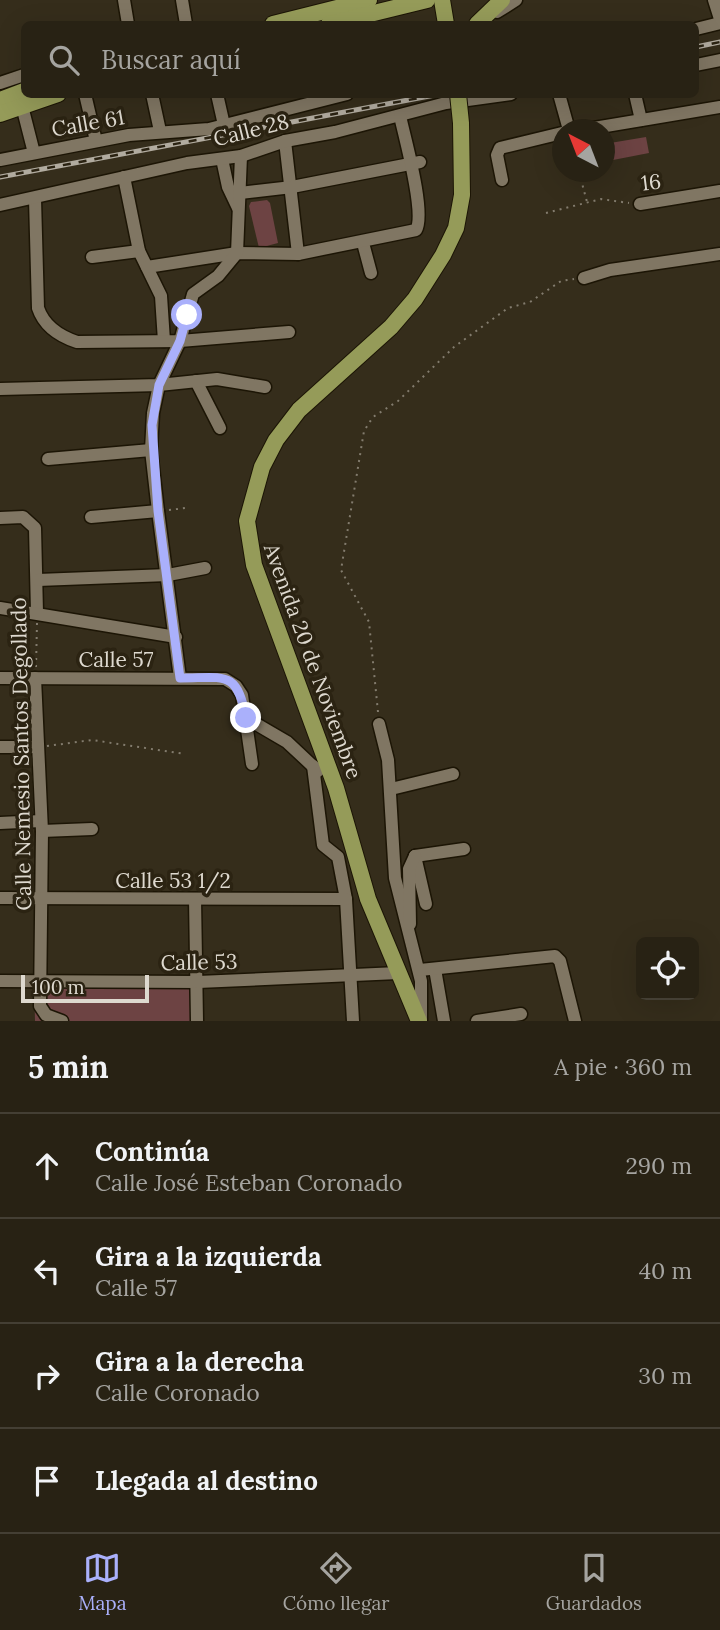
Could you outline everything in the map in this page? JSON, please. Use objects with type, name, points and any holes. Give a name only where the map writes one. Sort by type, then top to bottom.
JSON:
[{"type":"main road","points":[[285,21],[369,0]]},
{"type":"main road","points":[[341,21],[427,0]]},
{"type":"main road","points":[[480,21],[502,0]]},
{"type":"main road","points":[[446,21],[447,3]]},
{"type":"main road","points":[[447,3],[453,21]]},
{"type":"main road","points":[[0,100],[23,98]]},
{"type":"main road","points":[[0,114],[23,98]]},
{"type":"main road","name":"Avenida 20 de Noviembre","points":[[420,1021],[368,899],[336,788],[254,565],[247,521],[262,467],[276,440],[299,410],[391,327],[415,299],[443,256],[456,228],[462,195],[458,98]]},
{"type":"street","points":[[124,0],[128,21]]},
{"type":"street","points":[[182,0],[186,21]]},
{"type":"street","points":[[487,21],[516,0]]},
{"type":"street","points":[[699,28],[720,21],[714,0]]},
{"type":"street","points":[[699,64],[720,60]]},
{"type":"street","points":[[0,83],[21,76]]},
{"type":"street","points":[[23,98],[34,153]]},
{"type":"street","points":[[86,98],[96,141]]},
{"type":"street","points":[[153,98],[160,131]]},
{"type":"street","points":[[219,98],[224,125]]},
{"type":"street","points":[[281,98],[283,108]]},
{"type":"street","name":"Calle 61","points":[[0,160],[160,131],[193,131],[328,98]]},
{"type":"street","name":"Calle 28","points":[[0,205],[124,177],[241,156],[285,141],[446,103],[482,98]]},
{"type":"street","points":[[560,98],[566,119]]},
{"type":"street","points":[[636,98],[641,120]]},
{"type":"street","points":[[615,124],[720,107]]},
{"type":"street","points":[[147,267],[237,253],[298,254],[413,231],[419,223],[415,163],[400,116]]},
{"type":"street","points":[[502,180],[497,155],[506,145],[552,135]]},
{"type":"street","points":[[285,141],[298,254]]},
{"type":"street","points":[[180,678],[158,511],[152,450],[153,413],[159,385],[180,341],[193,294],[218,276],[237,253],[241,156]]},
{"type":"street","points":[[222,159],[231,196],[239,209]]},
{"type":"street","points":[[240,193],[292,187],[415,163]]},
{"type":"street","points":[[124,177],[139,251],[161,296],[164,341]]},
{"type":"street","name":"16","points":[[640,204],[720,191]]},
{"type":"street","points":[[34,199],[38,308],[45,322],[55,331],[77,342],[180,341],[289,332]]},
{"type":"street","points":[[363,243],[370,273]]},
{"type":"street","points":[[92,257],[139,251]]},
{"type":"street","points":[[584,278],[610,270],[720,254]]},
{"type":"street","points":[[0,390],[227,380],[265,387]]},
{"type":"street","points":[[196,381],[220,428]]},
{"type":"street","points":[[48,459],[152,450]]},
{"type":"street","points":[[91,517],[158,511]]},
{"type":"street","name":"Calle Nemesio Santos Degollado","points":[[0,517],[23,517],[35,528],[37,613]]},
{"type":"street","points":[[38,580],[168,575],[205,568]]},
{"type":"street","points":[[0,608],[176,637]]},
{"type":"street","name":"Calle 57","points":[[0,678],[220,678],[239,689],[246,718]]},
{"type":"street","name":"Calle Nemesio Santos Degollado","points":[[35,678],[36,747],[42,826],[41,1010],[62,1021]]},
{"type":"street","points":[[246,718],[287,742],[336,788]]},
{"type":"street","points":[[246,718],[252,764]]},
{"type":"street","points":[[379,724],[388,760],[395,878],[419,970],[420,1021]]},
{"type":"street","points":[[0,747],[36,747]]},
{"type":"street","points":[[313,766],[323,845],[338,856],[346,899],[353,1021]]},
{"type":"street","points":[[391,789],[453,774]]},
{"type":"street","points":[[0,823],[92,828]]},
{"type":"street","points":[[415,856],[464,849]]},
{"type":"street","points":[[411,944],[409,869],[415,856]]},
{"type":"street","points":[[415,856],[426,904]]},
{"type":"street","name":"Calle 53 1/2","points":[[0,898],[346,899]]},
{"type":"street","points":[[195,899],[197,1021]]},
{"type":"street","points":[[419,970],[549,955],[560,961],[575,1021]]},
{"type":"street","points":[[435,969],[444,1021]]},
{"type":"street","name":"Calle 53","points":[[0,981],[198,982],[398,973]]},
{"type":"street","points":[[477,1021],[521,1014]]},
{"type":"path","points":[[582,182],[587,203]]},
{"type":"path","name":"16","points":[[546,213],[601,199],[640,204]]},
{"type":"path","points":[[379,724],[369,622],[341,570],[364,431],[373,417],[398,401],[454,347],[508,308],[530,302],[561,281],[584,278]]},
{"type":"path","points":[[158,511],[185,508]]},
{"type":"path","name":"Calle Nemesio Santos Degollado","points":[[35,678],[37,613]]},
{"type":"path","points":[[36,747],[92,740],[185,754]]},
{"type":"shaded area","points":[[646,137],[649,153],[615,160],[615,142]]},
{"type":"shaded area","points":[[267,200],[270,203],[278,243],[259,248],[249,206],[251,202]]},
{"type":"shaded area","points":[[34,982],[199,982],[199,1021],[35,1021]]},
{"type":"railway","points":[[699,46],[720,42]]},
{"type":"railway","points":[[0,177],[419,98]]},
{"type":"route","points":[[187,315],[180,341],[159,385],[152,425],[158,511],[180,678],[220,678],[231,682],[242,695],[246,718]]}]
